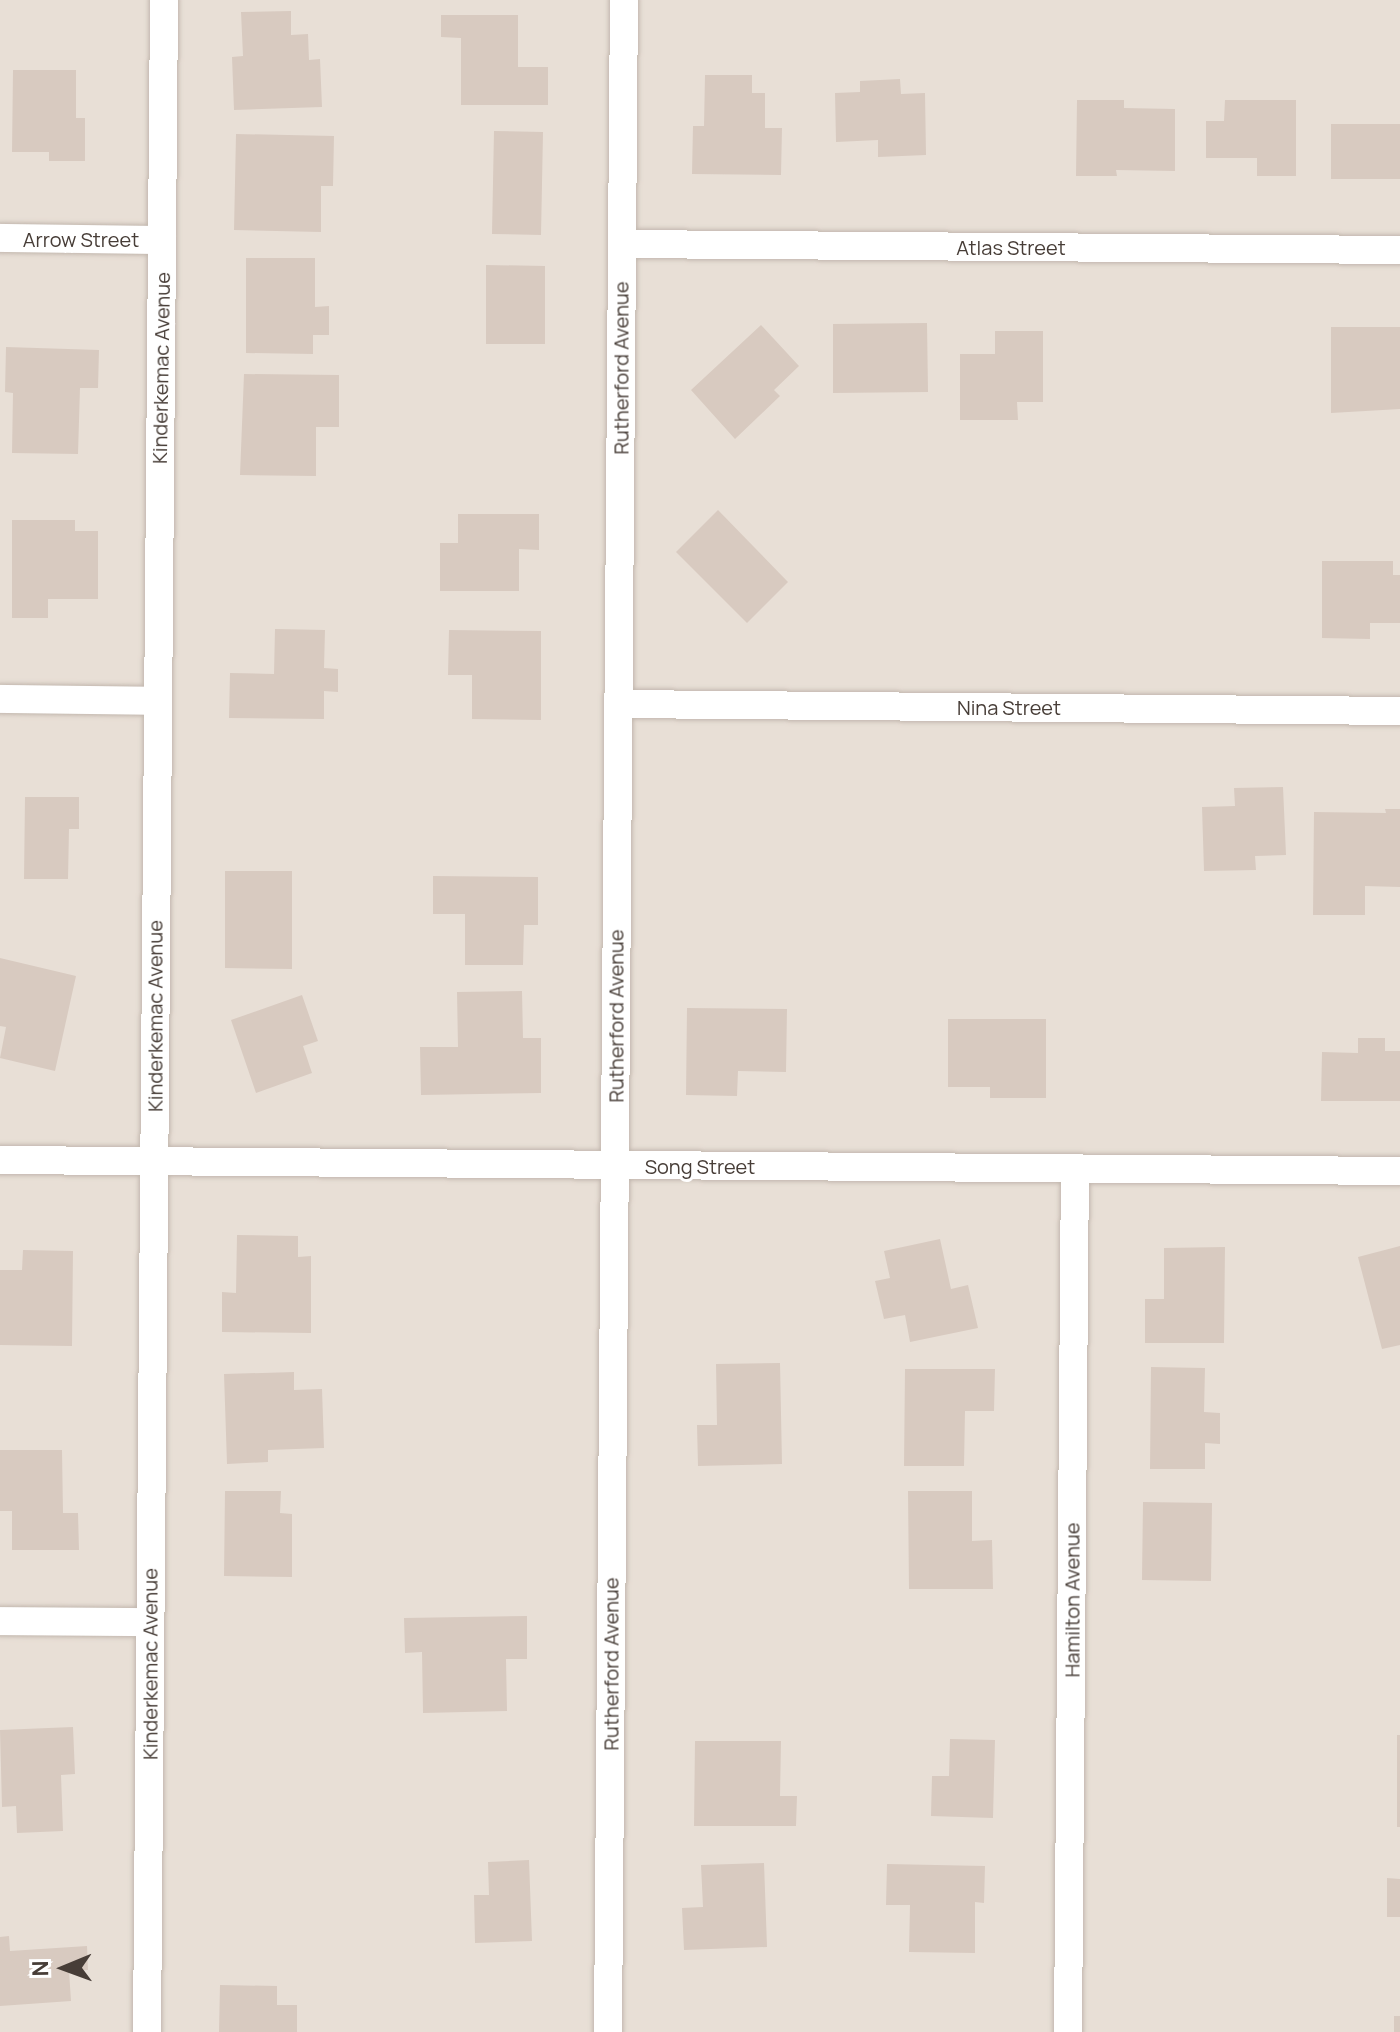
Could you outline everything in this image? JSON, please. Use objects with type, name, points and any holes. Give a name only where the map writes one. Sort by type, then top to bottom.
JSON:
[{"type":"street","name":"Kinderkemac Avenue","points":[[147,2032],[164,0]]},
{"type":"street","name":"Rutherford Avenue","points":[[608,2032],[624,0]]},
{"type":"street","name":"Arrow Street","points":[[0,238],[162,240]]},
{"type":"street","name":"Atlas Street","points":[[622,244],[1400,250]]},
{"type":"street","points":[[0,699],[157,701]]},
{"type":"street","name":"Nina Street","points":[[618,704],[1400,711]]},
{"type":"street","name":"Song Street","points":[[0,1160],[1400,1171]]},
{"type":"street","name":"Hamilton Avenue","points":[[1068,2032],[1075,1169]]},
{"type":"street","points":[[0,1621],[150,1622]]},
{"type":"shaded area","points":[[0,0],[1400,0],[1400,2032],[0,2032]]},
{"type":"building","points":[[291,11],[291,35],[308,34],[309,60],[320,59],[322,107],[234,110],[232,57],[243,56],[241,12]]},
{"type":"building","points":[[441,15],[518,15],[518,67],[548,67],[548,105],[461,105],[461,38],[441,37]]},
{"type":"building","points":[[13,70],[76,70],[76,118],[85,118],[85,161],[49,161],[49,152],[12,152]]},
{"type":"building","points":[[705,75],[752,75],[752,93],[765,93],[765,128],[782,128],[781,175],[692,174],[693,126],[704,126]]},
{"type":"building","points":[[900,79],[901,94],[925,93],[926,155],[878,157],[878,140],[836,142],[835,93],[860,92],[860,81]]},
{"type":"building","points":[[1077,100],[1124,100],[1124,108],[1175,109],[1175,171],[1116,170],[1117,176],[1076,176]]},
{"type":"building","points":[[1225,100],[1296,100],[1296,176],[1257,176],[1257,158],[1206,158],[1206,121],[1224,121]]},
{"type":"building","points":[[1331,124],[1400,124],[1400,179],[1331,179]]},
{"type":"building","points":[[494,131],[543,132],[541,235],[492,234]]},
{"type":"building","points":[[236,134],[334,136],[333,186],[321,186],[321,232],[234,230]]},
{"type":"building","points":[[246,258],[315,258],[315,307],[329,306],[329,335],[313,335],[313,354],[246,353]]},
{"type":"building","points":[[486,265],[545,266],[545,344],[486,344]]},
{"type":"building","points":[[927,323],[928,392],[833,393],[833,324]]},
{"type":"building","points":[[761,325],[799,366],[774,390],[780,396],[735,439],[691,390]]},
{"type":"building","points":[[1331,327],[1400,327],[1400,409],[1331,413]]},
{"type":"building","points":[[995,331],[1043,331],[1043,402],[1017,402],[1018,420],[960,420],[960,354],[995,354]]},
{"type":"building","points":[[6,347],[99,350],[98,388],[80,388],[78,454],[12,453],[13,393],[5,392]]},
{"type":"building","points":[[244,374],[339,375],[339,427],[316,427],[316,476],[240,475]]},
{"type":"building","points":[[718,510],[788,582],[747,623],[676,552]]},
{"type":"building","points":[[458,514],[539,514],[539,550],[519,549],[519,591],[440,591],[440,543],[458,543]]},
{"type":"building","points":[[12,520],[75,520],[75,531],[98,531],[98,599],[48,599],[48,618],[12,618]]},
{"type":"building","points":[[1322,561],[1393,561],[1393,575],[1400,575],[1400,623],[1370,623],[1370,639],[1322,638]]},
{"type":"building","points":[[275,629],[325,630],[324,668],[338,669],[338,692],[324,691],[324,719],[229,718],[230,673],[274,674]]},
{"type":"building","points":[[449,630],[541,631],[541,720],[472,719],[472,675],[448,675]]},
{"type":"building","points":[[1283,787],[1286,855],[1255,856],[1256,870],[1204,871],[1202,807],[1235,806],[1234,788]]},
{"type":"building","points":[[25,797],[79,797],[79,829],[69,829],[68,879],[24,879]]},
{"type":"building","points":[[1385,809],[1400,809],[1400,887],[1365,886],[1365,915],[1313,915],[1314,812],[1386,813]]},
{"type":"building","points":[[225,871],[292,871],[292,969],[225,968]]},
{"type":"building","points":[[433,876],[538,877],[538,925],[524,925],[523,965],[465,965],[465,914],[433,914]]},
{"type":"building","points":[[0,958],[76,976],[55,1071],[0,1058],[6,1027],[0,1026]]},
{"type":"building","points":[[522,991],[523,1038],[541,1038],[541,1093],[421,1095],[420,1047],[458,1047],[457,992]]},
{"type":"building","points":[[302,995],[318,1041],[303,1046],[312,1073],[256,1093],[231,1020]]},
{"type":"building","points":[[687,1008],[787,1009],[786,1072],[738,1071],[737,1096],[686,1095]]},
{"type":"building","points":[[948,1019],[1046,1019],[1046,1098],[990,1098],[990,1087],[948,1087]]},
{"type":"building","points":[[1358,1038],[1385,1038],[1385,1051],[1400,1051],[1400,1101],[1321,1101],[1322,1052],[1358,1053]]},
{"type":"building","points":[[237,1235],[298,1236],[298,1257],[311,1256],[311,1333],[222,1332],[222,1292],[236,1293]]},
{"type":"building","points":[[940,1239],[951,1289],[968,1285],[978,1328],[910,1342],[905,1315],[884,1319],[875,1281],[890,1278],[884,1251]]},
{"type":"building","points":[[1400,1246],[1400,1345],[1382,1349],[1358,1257]]},
{"type":"building","points":[[1225,1247],[1224,1343],[1145,1343],[1145,1299],[1164,1299],[1164,1248]]},
{"type":"building","points":[[23,1250],[73,1251],[72,1346],[0,1345],[0,1270],[22,1270]]},
{"type":"building","points":[[780,1363],[782,1464],[698,1466],[697,1425],[717,1425],[716,1364]]},
{"type":"building","points":[[1151,1367],[1205,1368],[1204,1412],[1220,1413],[1220,1444],[1205,1443],[1205,1469],[1150,1469]]},
{"type":"building","points":[[905,1369],[995,1369],[994,1411],[965,1411],[964,1466],[904,1466]]},
{"type":"building","points":[[294,1372],[294,1390],[322,1389],[324,1448],[268,1450],[268,1462],[227,1464],[224,1374]]},
{"type":"building","points":[[0,1450],[62,1450],[63,1513],[78,1513],[79,1550],[12,1550],[12,1511],[0,1511]]},
{"type":"building","points":[[225,1491],[281,1491],[280,1513],[292,1514],[292,1577],[224,1576]]},
{"type":"building","points":[[908,1491],[972,1491],[972,1541],[992,1540],[993,1589],[909,1589]]},
{"type":"building","points":[[1143,1502],[1212,1503],[1211,1581],[1142,1580]]},
{"type":"building","points":[[527,1616],[527,1659],[506,1659],[507,1711],[423,1713],[422,1652],[405,1653],[404,1618]]},
{"type":"building","points":[[73,1727],[75,1774],[61,1775],[63,1831],[17,1833],[16,1806],[2,1807],[0,1730]]},
{"type":"building","points":[[1397,1735],[1400,1735],[1400,1827],[1397,1827]]},
{"type":"building","points":[[950,1739],[995,1740],[993,1818],[931,1816],[932,1776],[949,1776]]},
{"type":"building","points":[[695,1741],[781,1741],[780,1796],[797,1796],[796,1826],[694,1826]]},
{"type":"building","points":[[529,1860],[532,1941],[475,1943],[474,1895],[489,1895],[488,1862]]},
{"type":"building","points":[[764,1863],[767,1947],[684,1950],[682,1908],[703,1907],[701,1865]]},
{"type":"building","points":[[887,1864],[985,1866],[984,1903],[975,1902],[975,1953],[909,1952],[910,1905],[886,1905]]},
{"type":"building","points":[[1387,1878],[1400,1879],[1400,1917],[1387,1917]]},
{"type":"building","points":[[9,1936],[10,1951],[87,1946],[88,1970],[69,1971],[71,2001],[0,2006],[0,1937]]},
{"type":"building","points":[[220,1985],[277,1986],[277,2005],[297,2005],[297,2032],[219,2032]]},
{"type":"building","points":[[1394,2016],[1400,2016],[1400,2032],[1394,2032]]}]
